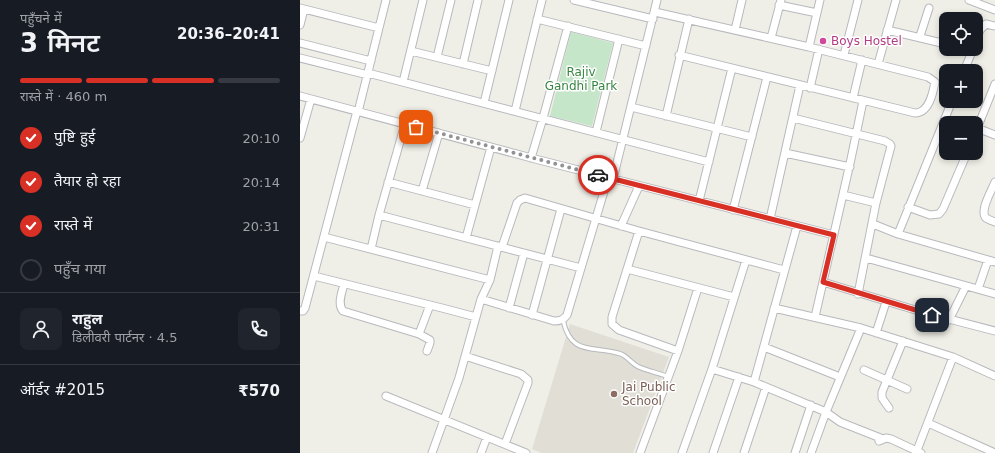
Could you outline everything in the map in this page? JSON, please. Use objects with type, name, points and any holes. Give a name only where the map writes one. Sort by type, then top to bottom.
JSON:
[{"type":"street","points":[[300,311],[303,311],[306,308],[386,0]]},
{"type":"street","points":[[403,82],[423,0]]},
{"type":"street","points":[[437,57],[451,0]]},
{"type":"street","points":[[463,64],[478,0]]},
{"type":"street","points":[[484,103],[509,0]]},
{"type":"street","points":[[515,111],[542,0]]},
{"type":"street","points":[[574,0],[653,19]]},
{"type":"street","points":[[481,299],[554,321],[563,320],[567,315],[596,218],[623,139],[657,0]]},
{"type":"street","points":[[735,30],[742,0]]},
{"type":"street","points":[[809,47],[820,0]]},
{"type":"street","points":[[844,55],[858,0]]},
{"type":"street","points":[[878,64],[896,0]]},
{"type":"street","points":[[969,0],[994,7]]},
{"type":"street","points":[[771,38],[780,2],[817,13]]},
{"type":"street","points":[[300,25],[302,8],[379,28]]},
{"type":"street","points":[[920,36],[929,8]]},
{"type":"street","points":[[654,12],[844,55],[933,79],[935,82],[927,106],[920,113],[915,113],[679,55]]},
{"type":"street","points":[[537,19],[646,46]]},
{"type":"street","points":[[666,116],[679,55],[689,19]]},
{"type":"street","points":[[983,27],[986,24],[995,26]]},
{"type":"street","points":[[531,158],[568,26]]},
{"type":"street","points":[[887,30],[920,36],[939,42]]},
{"type":"street","points":[[596,132],[619,39]]},
{"type":"street","points":[[300,42],[371,61]]},
{"type":"street","points":[[810,88],[819,49]]},
{"type":"street","points":[[411,51],[492,71]]},
{"type":"street","points":[[300,58],[403,82],[709,162]]},
{"type":"street","points":[[853,98],[862,60]]},
{"type":"street","points":[[699,201],[732,68]]},
{"type":"street","points":[[734,210],[767,77]]},
{"type":"street","points":[[982,116],[995,84]]},
{"type":"street","points":[[770,219],[800,85]]},
{"type":"street","points":[[300,96],[531,158],[834,235]]},
{"type":"street","points":[[300,138],[310,99]]},
{"type":"street","points":[[814,317],[850,168],[863,101]]},
{"type":"street","points":[[631,107],[752,137]]},
{"type":"street","points":[[898,234],[949,108]]},
{"type":"street","points":[[793,118],[885,141],[891,146],[876,203],[858,294]]},
{"type":"street","points":[[371,249],[379,215],[405,124]]},
{"type":"street","points":[[983,132],[995,135]]},
{"type":"street","points":[[422,191],[439,133]]},
{"type":"street","points":[[466,238],[491,147]]},
{"type":"street","points":[[785,153],[850,168]]},
{"type":"street","points":[[908,207],[930,215],[939,214],[943,209],[964,160]]},
{"type":"street","points":[[388,182],[475,205]]},
{"type":"street","points":[[995,182],[984,209],[984,215],[986,218],[995,222]]},
{"type":"street","points":[[621,226],[639,186]]},
{"type":"street","points":[[843,195],[876,203]]},
{"type":"street","points":[[432,453],[465,356],[481,299],[490,280],[514,208],[520,200],[525,198],[639,232],[784,270]]},
{"type":"street","points":[[532,315],[561,209]]},
{"type":"street","points":[[379,215],[581,268]]},
{"type":"street","points":[[873,224],[898,234],[991,261],[978,289]]},
{"type":"street","points":[[754,382],[797,226]]},
{"type":"street","points":[[639,232],[612,317],[612,324],[619,330],[678,351]]},
{"type":"street","points":[[324,237],[490,280]]},
{"type":"street","points":[[509,308],[524,253]]},
{"type":"street","points":[[866,258],[995,294]]},
{"type":"street","points":[[682,453],[712,369],[746,260]]},
{"type":"street","points":[[628,269],[734,297]]},
{"type":"street","points":[[314,276],[476,317]]},
{"type":"street","points":[[823,282],[858,294],[949,320],[995,331]]},
{"type":"street","points":[[344,284],[340,304],[340,308],[343,311],[419,334],[430,340],[427,351]]},
{"type":"street","points":[[949,320],[966,286]]},
{"type":"street","points":[[640,453],[678,351],[698,288]]},
{"type":"street","points":[[876,333],[886,302]]},
{"type":"street","points":[[419,334],[430,305]]},
{"type":"street","points":[[774,308],[861,328],[953,357],[995,376]]},
{"type":"street","points":[[811,453],[840,377],[861,328]]},
{"type":"street","points":[[889,408],[884,402],[882,396],[903,341]]},
{"type":"street","points":[[764,346],[840,377]]},
{"type":"street","points":[[465,356],[521,374],[528,380],[505,444]]},
{"type":"street","points":[[712,369],[754,382],[811,405],[826,412],[840,422],[881,440],[890,439],[918,452],[953,357]]},
{"type":"street","points":[[864,370],[907,389]]},
{"type":"street","points":[[713,453],[739,378]]},
{"type":"street","points":[[744,453],[766,387]]},
{"type":"street","points":[[386,396],[526,453]]},
{"type":"street","points":[[794,453],[811,405]]},
{"type":"street","points":[[928,422],[995,453]]},
{"type":"street","points":[[481,453],[487,437]]},
{"type":"lane","points":[[563,320],[568,337],[577,345],[584,348],[621,354],[638,366],[668,377]]},
{"type":"shaded area","points":[[570,324],[669,357],[633,453],[541,453],[532,449]]},
{"type":"green space","name":"Rajiv Gandhi Park","points":[[571,32],[613,43],[592,126],[550,116]]},
{"type":"way so far","points":[[416,127],[598,175]]},
{"type":"place","name":"Boys Hostel","points":[[823,41]]},
{"type":"place","name":"Jai Public School","points":[[614,394]]},
{"type":"route","points":[[598,175],[834,235],[823,282],[851,292],[932,315]]}]
